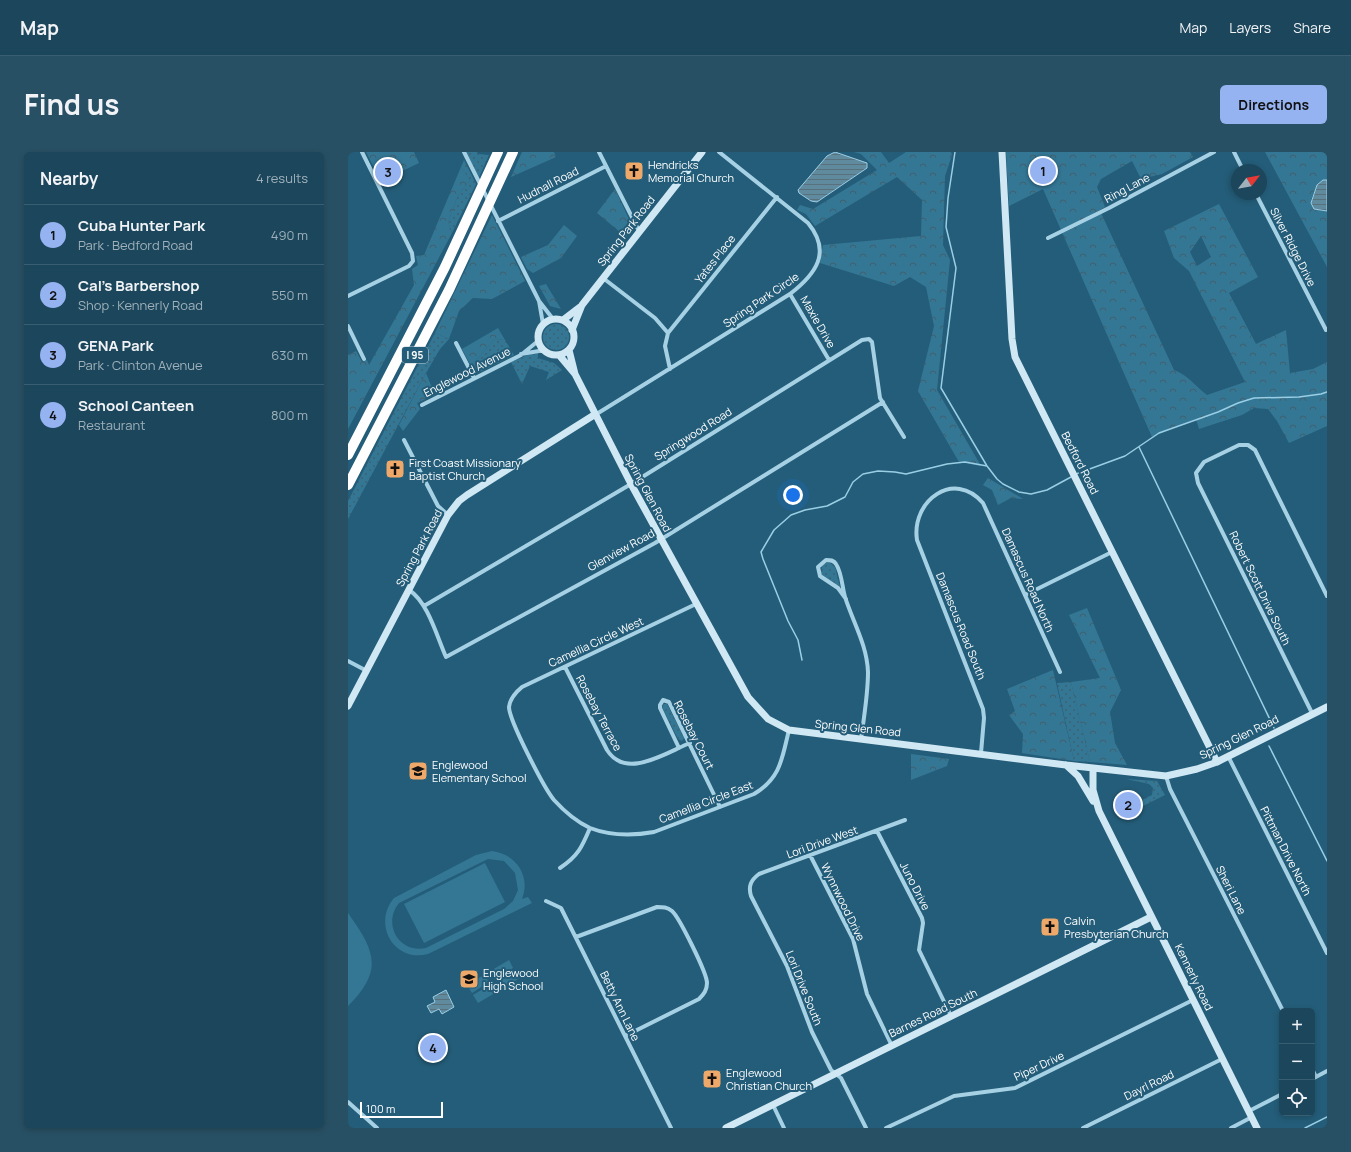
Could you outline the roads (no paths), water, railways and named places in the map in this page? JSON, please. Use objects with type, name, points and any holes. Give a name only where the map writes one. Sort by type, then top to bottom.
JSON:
[{"type":"highway","name":"I 95","points":[[348,455],[436,285],[498,152]]},
{"type":"highway","name":"I 95","points":[[348,485],[449,290],[513,152]]},
{"type":"street","points":[[348,296],[409,266],[413,261],[412,253],[362,152]]},
{"type":"street","points":[[464,152],[538,301],[553,319]]},
{"type":"street","points":[[599,152],[639,231]]},
{"type":"street","name":"Spring Park Road","points":[[572,330],[582,306],[702,152]]},
{"type":"street","name":"Spring Park Circle","points":[[594,415],[790,294],[806,281],[815,270],[819,255],[819,247],[816,234],[808,223],[777,196],[719,152]]},
{"type":"street","name":"Bedford Road","points":[[1002,152],[1013,350],[1018,364],[1217,762]]},
{"type":"street","name":"Ring Lane","points":[[1048,238],[1109,208],[1214,152]]},
{"type":"street","points":[[1234,152],[1240,164]]},
{"type":"street","name":"Hudnall Road","points":[[498,221],[606,166]]},
{"type":"street","name":"Yates Place","points":[[668,333],[777,196]]},
{"type":"street","name":"Silver Ridge Drive","points":[[1259,200],[1326,330]]},
{"type":"street","points":[[603,278],[655,318],[668,333],[665,346],[670,369]]},
{"type":"street","name":"Maxie Drive","points":[[790,294],[829,360]]},
{"type":"street","points":[[538,301],[543,324]]},
{"type":"street","name":"Spring Park Road","points":[[563,320],[582,306]]},
{"type":"street","points":[[553,319],[563,320],[572,330],[574,340],[569,350],[559,355],[544,352],[538,340],[538,333],[543,324],[553,319]]},
{"type":"street","points":[[348,326],[364,359]]},
{"type":"street","name":"Springwood Road","points":[[424,606],[631,484],[862,340],[869,339],[873,346],[880,398],[883,402]]},
{"type":"street","name":"Englewood Avenue","points":[[422,405],[521,354],[538,340]]},
{"type":"street","points":[[456,342],[474,378]]},
{"type":"street","name":"Spring Glen Road","points":[[569,350],[575,374],[594,415],[660,539],[753,705],[768,719],[789,730],[1166,776],[1197,769],[1217,762],[1312,713],[1327,707]]},
{"type":"street","name":"Englewood Avenue","points":[[521,354],[544,352]]},
{"type":"street","name":"Spring Glen Road","points":[[559,355],[575,374]]},
{"type":"street","points":[[883,402],[904,437]]},
{"type":"street","name":"Glenview Road","points":[[424,606],[446,657],[660,539],[883,402]]},
{"type":"street","name":"Spring Park Road","points":[[348,706],[448,516],[459,501],[594,415]]},
{"type":"street","points":[[404,440],[438,506],[448,516]]},
{"type":"street","name":"Robert Scott Drive South","points":[[1312,713],[1198,483],[1196,478],[1198,470],[1204,462],[1239,445],[1248,445],[1257,453],[1327,596]]},
{"type":"street","name":"Damascus Road North","points":[[923,507],[935,495],[952,489],[965,490],[977,496],[986,509],[1060,672]]},
{"type":"street","name":"Damascus Road South","points":[[923,507],[917,521],[917,540],[981,701],[984,718],[981,754]]},
{"type":"street","points":[[1025,595],[1112,552]]},
{"type":"street","points":[[846,598],[838,588],[820,576],[818,567],[826,560],[831,560],[836,563],[846,598],[862,638],[868,671],[861,739]]},
{"type":"street","points":[[409,590],[418,596],[424,606]]},
{"type":"street","name":"Camellia Circle West","points":[[590,828],[562,808],[545,786],[512,720],[510,713],[510,702],[516,692],[522,687],[696,604]]},
{"type":"street","points":[[348,661],[367,671]]},
{"type":"street","name":"Rosebay Terrace","points":[[565,667],[593,725],[612,758],[626,765],[639,764],[690,743]]},
{"type":"street","name":"Rosebay Court","points":[[679,748],[660,708],[660,705],[664,700],[669,702],[720,807]]},
{"type":"street","name":"Camellia Circle East","points":[[590,828],[620,835],[638,835],[654,832],[754,794],[769,784],[781,765],[789,730]]},
{"type":"street","name":"Pittman Drive North","points":[[1228,756],[1327,953]]},
{"type":"street","points":[[1066,765],[1076,772],[1098,809]]},
{"type":"street","name":"Kennerly Road","points":[[1093,768],[1093,790],[1098,809],[1257,1128]]},
{"type":"street","name":"Sheri Lane","points":[[1166,776],[1170,789],[1281,1008]]},
{"type":"street","name":"Lori Drive West","points":[[750,886],[752,881],[759,874],[905,820]]},
{"type":"street","points":[[560,868],[576,856],[581,849],[590,828]]},
{"type":"street","name":"Juno Drive","points":[[877,831],[922,918],[923,923],[919,950],[951,1016]]},
{"type":"street","name":"Wynnwood Drive","points":[[810,856],[853,940],[867,994],[892,1046]]},
{"type":"street","name":"Lori Drive South","points":[[750,886],[751,896],[790,971],[808,1025],[831,1070],[841,1078],[866,1128]]},
{"type":"street","name":"Betty Ann Lane","points":[[546,901],[561,908],[671,1128]]},
{"type":"street","points":[[576,937],[657,907],[669,908],[677,917],[705,975],[706,988],[699,999],[624,1036]]},
{"type":"street","name":"Barnes Road South","points":[[726,1128],[1151,917]]},
{"type":"street","name":"Piper Drive","points":[[886,1128],[954,1096],[1015,1088],[1193,1000]]},
{"type":"street","name":"Dayrl Road","points":[[1083,1128],[1222,1059]]},
{"type":"street","points":[[1315,1077],[1327,1071]]},
{"type":"street","points":[[1231,1128],[1279,1096]]},
{"type":"street","points":[[348,1102],[377,1128]]},
{"type":"street","points":[[773,1105],[784,1128]]},
{"type":"waterway","points":[[955,152],[948,198],[946,227],[956,268],[941,388],[987,466],[1003,484],[1019,492],[1031,494],[1047,490],[1071,477]]},
{"type":"waterway","points":[[1076,474],[1125,456],[1159,433],[1218,412],[1238,403],[1254,398],[1299,397],[1327,392]]},
{"type":"waterway","points":[[1139,447],[1274,728]]},
{"type":"waterway","points":[[802,660],[798,640],[788,621],[761,552],[774,530],[791,515],[805,510],[827,506],[845,497],[853,482],[863,474],[878,471],[906,474],[947,464],[965,462],[987,466]]},
{"type":"waterway","points":[[1269,746],[1327,861]]},
{"type":"waterway","points":[[1305,1128],[1327,1117]]},
{"type":"place","name":"Hendricks Memorial Church","points":[[634,171]]},
{"type":"place","name":"Cuba Hunter Park","points":[[1043,171]]},
{"type":"place","name":"GENA Park","points":[[388,172]]},
{"type":"place","name":"First Coast Missionary Baptist Church","points":[[395,469]]},
{"type":"place","name":"Englewood Elementary School","points":[[418,771]]},
{"type":"place","name":"Cal's Barbershop","points":[[1128,805]]},
{"type":"place","name":"Calvin Presbyterian Church","points":[[1050,927]]},
{"type":"place","name":"Englewood High School","points":[[469,979]]},
{"type":"place","name":"School Canteen","points":[[433,1048]]},
{"type":"place","name":"Englewood Christian Church","points":[[712,1079]]}]
